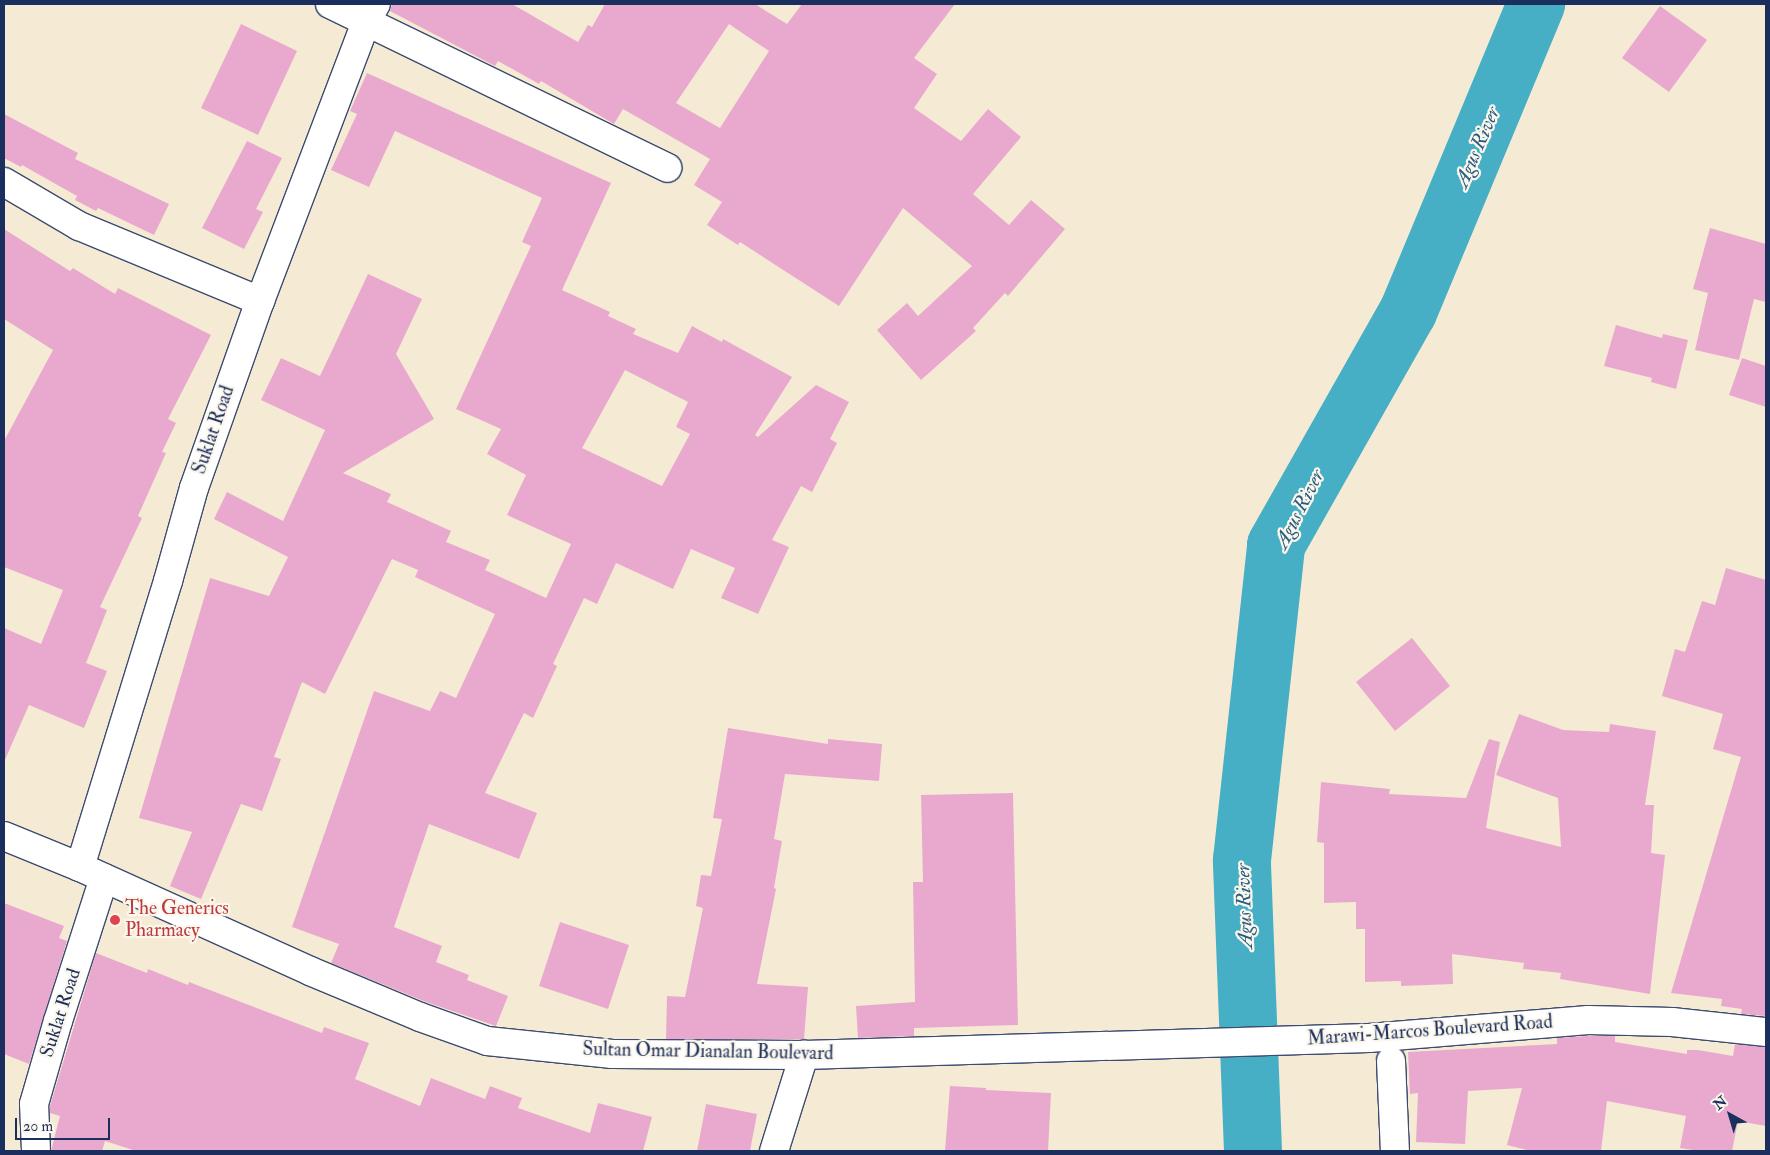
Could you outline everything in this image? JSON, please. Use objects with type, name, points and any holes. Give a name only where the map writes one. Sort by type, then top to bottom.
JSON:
[{"type":"street","points":[[330,4],[372,12],[667,168]]},
{"type":"street","name":"Suklat Road","points":[[80,867],[168,581],[194,488],[260,302],[372,12]]},
{"type":"street","points":[[4,182],[79,226],[260,302]]},
{"type":"street","name":"Sultan Omar Dianalan Boulevard","points":[[4,836],[80,867],[402,1010],[487,1041],[612,1054],[804,1055],[1094,1045]]},
{"type":"street","name":"Suklat Road","points":[[36,1151],[34,1104],[58,1021],[104,878]]},
{"type":"street","name":"Marawi-Marcos Boulevard Road","points":[[1094,1045],[1370,1038],[1588,1020],[1672,1022],[1766,1032]]},
{"type":"street","points":[[774,1151],[804,1055]]},
{"type":"street","points":[[1391,1061],[1395,1151]]},
{"type":"building","points":[[392,4],[512,4],[578,42],[588,25],[592,27],[605,4],[755,4],[787,24],[802,4],[955,4],[914,58],[937,74],[914,108],[961,141],[988,109],[1021,137],[973,194],[1009,225],[1031,200],[1065,229],[1008,296],[1005,293],[973,328],[976,331],[921,380],[877,330],[907,303],[918,316],[972,266],[903,208],[839,306],[740,242],[738,245],[707,225],[722,202],[694,185],[710,159],[623,109],[614,124],[541,81],[539,84],[498,61],[495,66],[390,11]],"holes":[[[729,24],[769,51],[720,128],[676,103]]]},
{"type":"building","points":[[1660,6],[1707,40],[1669,92],[1622,58]]},
{"type":"building","points":[[241,24],[297,51],[258,135],[201,108]]},
{"type":"building","points":[[367,73],[611,183],[562,290],[610,312],[608,316],[636,329],[633,334],[678,353],[692,326],[722,342],[723,339],[792,377],[755,435],[758,437],[816,385],[849,402],[830,439],[837,443],[812,492],[801,486],[772,540],[789,547],[758,614],[721,598],[735,568],[691,549],[673,589],[616,563],[597,604],[584,598],[553,664],[557,666],[533,718],[524,713],[485,793],[537,813],[519,859],[429,824],[394,927],[442,946],[436,962],[469,975],[467,980],[508,996],[496,1026],[426,1002],[331,963],[339,944],[292,927],[374,691],[430,711],[440,691],[456,698],[495,614],[415,577],[418,570],[392,559],[325,694],[302,682],[274,757],[281,759],[262,811],[241,804],[201,899],[170,886],[192,832],[139,818],[210,578],[269,596],[288,557],[214,519],[227,492],[283,521],[325,430],[261,400],[281,358],[320,376],[368,274],[422,299],[396,354],[434,419],[343,473],[391,494],[387,502],[451,531],[446,542],[490,560],[485,570],[546,598],[571,544],[507,515],[526,475],[487,454],[501,429],[456,409],[531,246],[522,242],[542,198],[395,131],[369,187],[331,170],[357,114],[350,111]],"holes":[[[625,370],[688,402],[676,427],[690,434],[662,486],[582,448]]]},
{"type":"building","points":[[4,114],[78,153],[75,159],[169,204],[154,235],[98,208],[96,211],[75,200],[77,196],[22,165],[21,167],[4,158]]},
{"type":"building","points":[[247,141],[282,158],[256,209],[263,212],[244,249],[202,228]]},
{"type":"building","points":[[1710,228],[1766,244],[1766,302],[1754,299],[1739,360],[1695,350],[1708,293],[1693,289]]},
{"type":"building","points":[[4,229],[70,271],[73,268],[115,294],[118,288],[211,335],[168,419],[176,423],[162,452],[166,453],[138,516],[142,518],[100,607],[107,610],[86,663],[107,671],[84,728],[29,705],[4,762],[4,628],[41,644],[63,590],[4,567],[4,441],[53,350],[4,319]]},
{"type":"building","points":[[1616,325],[1662,338],[1663,334],[1688,340],[1676,389],[1651,382],[1652,378],[1604,366]]},
{"type":"building","points":[[1742,358],[1766,366],[1766,407],[1729,395]]},
{"type":"building","points":[[1726,568],[1766,580],[1766,1016],[1741,1014],[1742,1009],[1721,1006],[1722,999],[1671,993],[1741,757],[1713,749],[1723,714],[1662,696],[1675,649],[1685,652],[1702,601],[1715,605]]},
{"type":"building","points":[[1412,638],[1450,686],[1395,731],[1356,682]]},
{"type":"building","points":[[1519,714],[1563,730],[1609,732],[1610,724],[1656,731],[1645,805],[1654,805],[1651,853],[1665,855],[1650,994],[1560,979],[1561,973],[1523,969],[1524,963],[1452,954],[1453,984],[1401,986],[1401,981],[1365,982],[1365,929],[1356,929],[1356,902],[1324,903],[1324,843],[1317,842],[1321,782],[1390,789],[1389,794],[1466,798],[1489,739],[1500,742],[1486,828],[1561,847],[1558,798],[1496,775]]},
{"type":"building","points":[[728,728],[828,744],[828,739],[882,744],[879,781],[785,774],[774,839],[782,841],[774,888],[776,889],[757,984],[808,987],[804,1039],[666,1039],[667,996],[685,997],[703,908],[696,906],[701,875],[711,876],[722,819],[713,818]]},
{"type":"building","points":[[1013,793],[1018,1025],[914,1028],[914,1036],[858,1038],[856,1006],[915,1002],[913,882],[923,882],[921,795]]},
{"type":"building","points":[[4,903],[64,926],[59,938],[67,941],[29,1064],[4,1054]]},
{"type":"building","points":[[560,922],[629,945],[608,1009],[539,986]]},
{"type":"building","points":[[96,953],[147,973],[148,969],[188,985],[189,982],[322,1033],[324,1027],[369,1043],[355,1079],[420,1106],[431,1078],[485,1099],[490,1086],[522,1098],[518,1108],[590,1133],[598,1103],[652,1117],[643,1151],[136,1151],[105,1141],[102,1151],[51,1151],[60,1116],[50,1113],[50,1106]]},
{"type":"building","points":[[1615,1036],[1615,1042],[1687,1054],[1687,1050],[1698,1050],[1733,1056],[1735,1044],[1766,1047],[1766,1126],[1738,1121],[1732,1151],[1699,1151],[1680,1148],[1686,1116],[1607,1101],[1601,1151],[1531,1151],[1507,1145],[1522,1088],[1468,1091],[1465,1144],[1416,1142],[1418,1093],[1410,1094],[1408,1052],[1557,1044],[1557,1038]]},
{"type":"building","points":[[950,1086],[986,1088],[986,1090],[1051,1093],[1048,1151],[945,1151]]},
{"type":"building","points":[[706,1104],[757,1114],[750,1151],[697,1151]]},
{"type":"waterway","name":"Agus River","points":[[1253,1151],[1242,860],[1276,545],[1408,312],[1536,4]]},
{"type":"place","name":"The Generics Pharmacy","points":[[115,920]]}]
